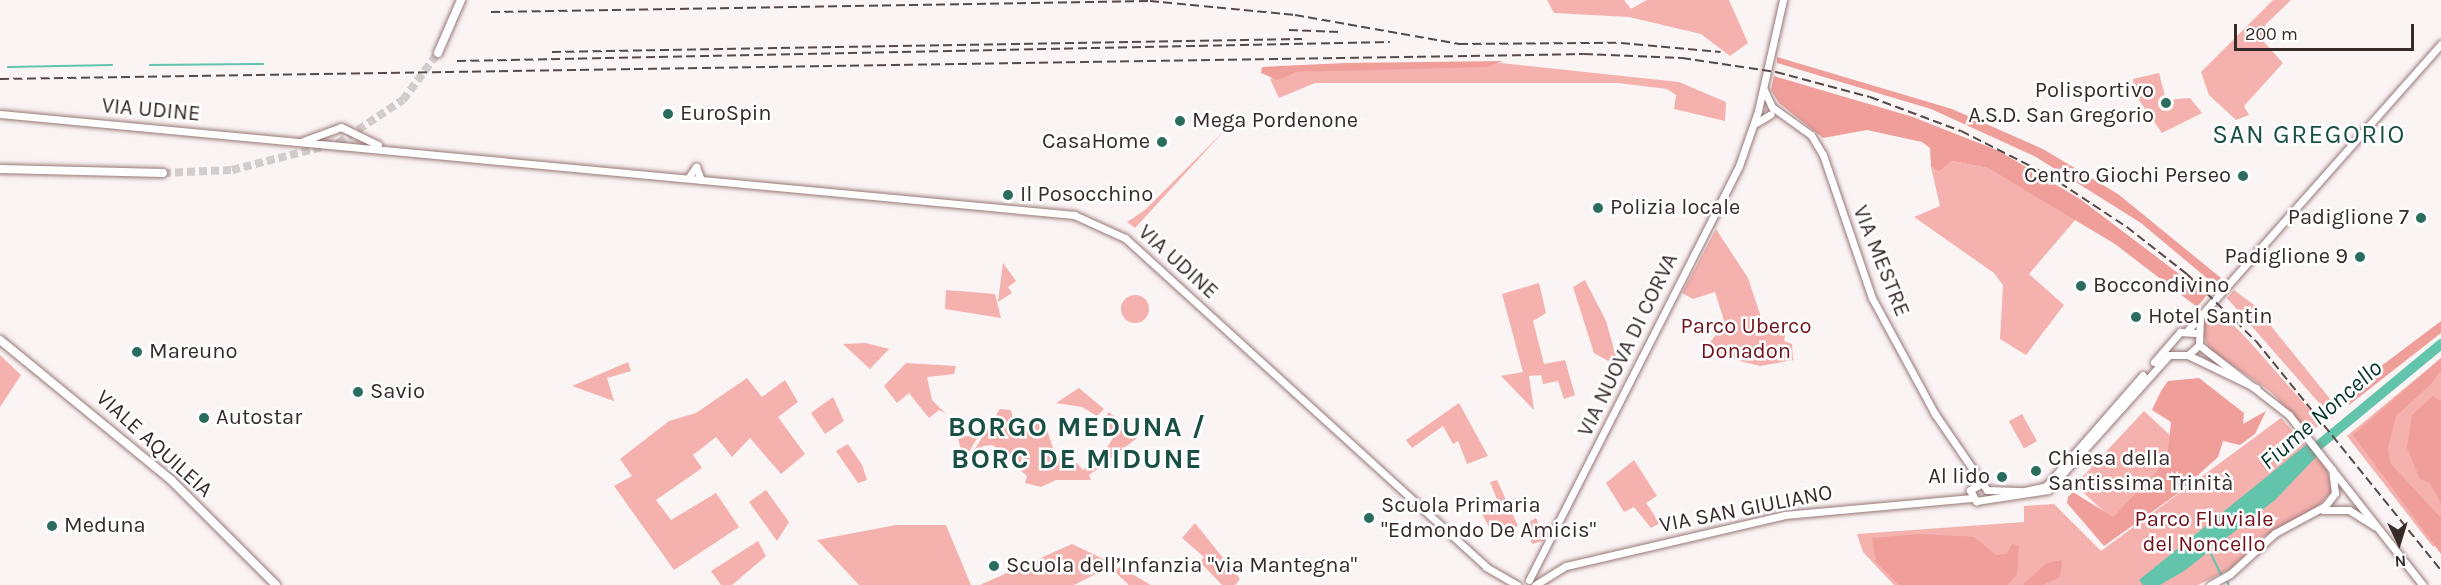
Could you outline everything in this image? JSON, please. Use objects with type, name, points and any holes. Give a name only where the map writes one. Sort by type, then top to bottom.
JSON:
[{"type":"main road","points":[[438,53],[460,0]]},
{"type":"main road","name":"VIA NUOVA DI CORVA","points":[[1533,584],[1739,166],[1755,124],[1783,0]]},
{"type":"main road","points":[[1971,498],[1972,486],[1984,490],[2025,491],[2046,486],[2174,341],[2188,330],[2202,310],[2441,44]]},
{"type":"main road","name":"VIA MESTRE","points":[[1763,88],[1772,107],[1811,135],[1823,155],[1872,298],[1961,457],[1984,490]]},
{"type":"main road","points":[[1755,124],[1771,114],[1761,100]]},
{"type":"main road","name":"VIA UDINE","points":[[0,114],[333,146],[389,149]]},
{"type":"main road","name":"VIA MESTRE","points":[[1771,114],[1784,117]]},
{"type":"main road","points":[[298,142],[331,135],[341,127],[354,136],[389,149],[670,176],[688,176],[701,176],[696,167],[688,176]]},
{"type":"main road","points":[[331,135],[333,146]]},
{"type":"main road","points":[[352,146],[354,136]]},
{"type":"main road","points":[[0,169],[163,173]]},
{"type":"main road","name":"VIA UDINE","points":[[701,176],[718,180],[1054,212],[1099,224],[1125,238],[1486,567],[1517,585],[1533,584]]},
{"type":"main road","points":[[2202,310],[2196,333],[2199,345],[2256,388],[2295,422],[2423,585]]},
{"type":"main road","points":[[2188,330],[2196,333]]},
{"type":"main road","points":[[0,338],[27,358]]},
{"type":"main road","points":[[2174,341],[2179,352]]},
{"type":"main road","points":[[0,345],[27,358]]},
{"type":"main road","points":[[2188,355],[2199,345]]},
{"type":"main road","points":[[1984,490],[2048,490],[2162,360],[2179,352],[2256,388]]},
{"type":"main road","name":"VIALE AQUILEIA","points":[[27,358],[172,481],[276,585]]},
{"type":"main road","name":"VIA MESTRE","points":[[1961,457],[1972,486]]},
{"type":"main road","points":[[2210,585],[2226,577],[2275,533],[2320,510],[2335,493],[2329,463]]},
{"type":"main road","name":"VIA SAN GIULIANO","points":[[1533,584],[1566,566],[1785,515],[1971,498],[1984,490]]},
{"type":"main road","points":[[2320,510],[2355,512],[2382,532]]},
{"type":"green space","points":[[1547,0],[1624,0],[1631,9],[1647,0],[1729,0],[1748,43],[1730,56],[1701,34],[1629,17],[1554,13]]},
{"type":"green space","points":[[2273,0],[2291,0],[2265,25],[2264,42],[2283,63],[2244,106],[2249,115],[2236,120],[2209,95],[2201,72]]},
{"type":"green space","points":[[1501,63],[1679,82],[1726,102],[1725,121],[1674,109],[1676,95],[1667,89],[1618,83],[1315,83],[1279,98],[1270,79],[1297,72]]},
{"type":"green space","name":"Polisportivo A.S.D. San Gregorio","points":[[2159,73],[2166,100],[2190,98],[2202,113],[2162,133],[2134,93],[2133,79]]},
{"type":"green space","points":[[1226,129],[1135,228],[1127,222],[1145,210]]},
{"type":"green space","points":[[1952,161],[1988,168],[2076,219],[2029,274],[2064,305],[2026,355],[2000,339],[2003,285],[1994,273],[1914,217],[1940,206],[1931,167],[1939,172]]},
{"type":"green space","name":"Parco Uberco Donadon","points":[[1716,229],[1748,278],[1761,317],[1770,329],[1787,324],[1784,341],[1792,344],[1793,360],[1800,359],[1760,366],[1712,354],[1710,342],[1725,324],[1715,292],[1693,299],[1682,293]]},
{"type":"green space","points":[[1003,263],[1016,281],[1008,287],[1012,293],[998,302]]},
{"type":"green space","points":[[1585,280],[1606,321],[1619,367],[1594,353],[1573,287]]},
{"type":"green space","points":[[1539,283],[1546,313],[1533,321],[1544,364],[1565,360],[1575,395],[1564,399],[1558,381],[1543,384],[1541,375],[1529,376],[1534,410],[1501,376],[1523,372],[1502,294]]},
{"type":"green space","points":[[946,290],[995,294],[1001,318],[945,309]]},
{"type":"green space","points":[[2234,290],[2254,305],[2335,405],[2333,419],[2227,298]]},
{"type":"green space","points":[[1135,295],[1145,299],[1149,309],[1145,319],[1135,323],[1125,319],[1121,309],[1125,299]]},
{"type":"green space","points":[[2217,308],[2324,426],[2306,429],[2271,392],[2209,349],[2200,327]]},
{"type":"green space","points":[[866,343],[889,349],[870,369],[843,344]]},
{"type":"green space","points":[[0,355],[21,375],[0,407]]},
{"type":"green space","points":[[2441,358],[2441,542],[2433,547],[2347,436]]},
{"type":"green space","points":[[628,362],[631,371],[607,378],[614,401],[572,386]]},
{"type":"green space","points":[[906,363],[956,366],[954,374],[927,377],[932,400],[946,414],[939,410],[929,418],[909,393],[897,403],[884,386]]},
{"type":"green space","points":[[747,378],[762,397],[785,380],[798,402],[778,417],[805,454],[781,474],[750,438],[732,457],[716,437],[693,455],[702,468],[656,500],[671,520],[716,493],[739,527],[674,570],[614,486],[632,476],[620,459],[669,421],[696,413]]},
{"type":"green space","points":[[1079,388],[1104,409],[1097,416],[1082,407],[1056,403]]},
{"type":"green space","points":[[833,397],[844,421],[825,434],[811,413]]},
{"type":"green space","points":[[1459,403],[1488,456],[1467,464],[1458,441],[1453,444],[1443,426],[1412,448],[1406,440]]},
{"type":"green space","points":[[1000,409],[1011,410],[1014,425],[1044,421],[1054,451],[1067,464],[1075,461],[1083,470],[1096,460],[1102,466],[1089,475],[1091,480],[1056,480],[1041,487],[1025,483],[1027,476],[993,445],[983,446],[966,463]]},
{"type":"green space","points":[[2144,411],[2181,445],[2112,519],[2075,485]]},
{"type":"green space","points":[[1109,412],[1137,438],[1106,462],[1101,457],[1115,435],[1103,420]]},
{"type":"green space","points":[[2022,414],[2037,441],[2024,448],[2009,421]]},
{"type":"green space","name":"Parco Fluviale del Noncello","points":[[2281,418],[2327,469],[2332,492],[2316,508],[2263,537],[2232,568],[2198,585],[1894,585],[1863,552],[1857,534],[2024,522],[2024,506],[2054,504],[2101,551]]},
{"type":"green space","points":[[979,435],[963,462],[958,437]]},
{"type":"green space","points":[[848,444],[862,465],[867,480],[858,483],[836,451]]},
{"type":"green space","points":[[1634,460],[1657,496],[1646,503],[1660,523],[1651,528],[1634,507],[1624,512],[1606,483]]},
{"type":"green space","points":[[1497,480],[1518,526],[1500,533],[1497,522],[1489,527],[1482,514],[1498,502],[1490,482]]},
{"type":"green space","points":[[766,490],[789,522],[777,541],[749,502]]},
{"type":"green space","points":[[1536,518],[1546,540],[1532,544],[1525,524]]},
{"type":"green space","points":[[1195,523],[1240,579],[1235,585],[1222,585],[1200,562],[1204,557],[1182,538]]},
{"type":"green space","points":[[896,525],[946,525],[971,585],[859,585],[817,540]]},
{"type":"green space","points":[[758,541],[766,556],[732,585],[721,585],[711,571]]},
{"type":"green space","points":[[1072,544],[1116,565],[1112,569],[1105,563],[1108,568],[1074,585],[980,585]]},
{"type":"green space","points":[[1120,567],[1151,585],[1129,585],[1114,571]]},
{"type":"shaded area","points":[[1777,57],[1952,109],[2043,149],[2118,194],[2221,278],[2215,285],[2141,223],[2036,157],[1931,109],[1777,63]]},
{"type":"shaded area","points":[[1503,61],[1487,67],[1297,72],[1277,80],[1261,73],[1262,67],[1345,63]]},
{"type":"shaded area","points":[[1774,76],[1913,117],[1999,151],[2080,199],[2207,295],[2197,307],[2115,244],[1988,168],[1952,161],[1939,172],[1931,167],[1930,148],[1922,142],[1867,130],[1823,138],[1779,103],[1771,90]]},
{"type":"shaded area","points":[[2441,321],[2441,333],[2349,405],[2340,397]]},
{"type":"shaded area","points":[[2441,358],[2441,370],[2431,384],[2396,416],[2388,448],[2390,463],[2441,518],[2441,554],[2353,435]]},
{"type":"shaded area","points":[[2199,378],[2244,413],[2243,424],[2266,411],[2255,434],[2240,445],[2223,441],[2218,457],[2177,494],[2104,546],[2067,503],[2068,497],[2073,492],[2113,517],[2167,460],[2171,422],[2152,410],[2161,391],[2168,381]]},
{"type":"shaded area","points":[[2433,396],[2441,402],[2441,503],[2429,482],[2420,479],[2407,448],[2412,415]]},
{"type":"shaded area","points":[[2307,444],[2317,456],[2275,500],[2184,571],[2160,585],[2143,585],[2139,580]]},
{"type":"shaded area","points":[[1919,534],[1974,537],[1996,555],[2007,554],[2012,544],[2019,546],[2017,575],[2007,585],[1899,585],[1876,562],[1872,538]]},
{"type":"shaded area","points":[[2062,560],[2060,577],[2042,585],[2022,585],[2047,563]]},
{"type":"waterway","points":[[150,65],[263,64]]},
{"type":"waterway","points":[[8,67],[112,65]]},
{"type":"waterway","name":"Fiume Noncello","points":[[2307,455],[2441,344]]},
{"type":"waterway","points":[[2209,549],[2221,574]]},
{"type":"tunnel","points":[[163,173],[232,170],[338,143],[403,100],[438,53]]},
{"type":"railway","points":[[491,12],[1150,1],[1295,15],[1459,44],[1621,43],[1721,52]]},
{"type":"railway","points":[[1289,30],[1340,32]]},
{"type":"railway","points":[[552,52],[1302,39]]},
{"type":"railway","points":[[457,61],[1390,42]]},
{"type":"railway","points":[[0,79],[1584,54],[1682,58],[1776,72],[1870,97],[1961,131],[2048,175],[2127,227],[2187,274],[2256,341],[2441,570]]},
{"type":"place","name":"Polisportivo A.S.D. San Gregorio","points":[[2166,103]]},
{"type":"place","name":"EuroSpin","points":[[668,114]]},
{"type":"place","name":"Mega Pordenone","points":[[1180,121]]},
{"type":"place","name":"CasaHome","points":[[1162,142]]},
{"type":"place","name":"Centro Giochi Perseo","points":[[2243,176]]},
{"type":"place","name":"Il Posocchino","points":[[1008,195]]},
{"type":"place","name":"Polizia locale","points":[[1598,208]]},
{"type":"place","name":"Padiglione 7","points":[[2421,218]]},
{"type":"place","name":"Padiglione 9","points":[[2360,257]]},
{"type":"place","name":"Boccondivino","points":[[2081,286]]},
{"type":"place","name":"Hotel Santin","points":[[2136,317]]},
{"type":"place","name":"Mareuno","points":[[137,352]]},
{"type":"place","name":"Savio","points":[[358,392]]},
{"type":"place","name":"Autostar","points":[[204,418]]},
{"type":"place","name":"Chiesa della Santissima Trinità","points":[[2036,471]]},
{"type":"place","name":"Al lido","points":[[2002,477]]},
{"type":"place","name":"Scuola Primaria \"Edmondo De Amicis\"","points":[[1369,518]]},
{"type":"place","name":"Meduna","points":[[52,526]]},
{"type":"place","name":"Scuola dell’Infanzia \"via Mantegna\"","points":[[994,566]]},
{"type":"district","name":"SAN GREGORIO","points":[[2309,135]]},
{"type":"district","name":"BORGO MEDUNA / BORC DE MIDUNE","points":[[1077,443]]}]
